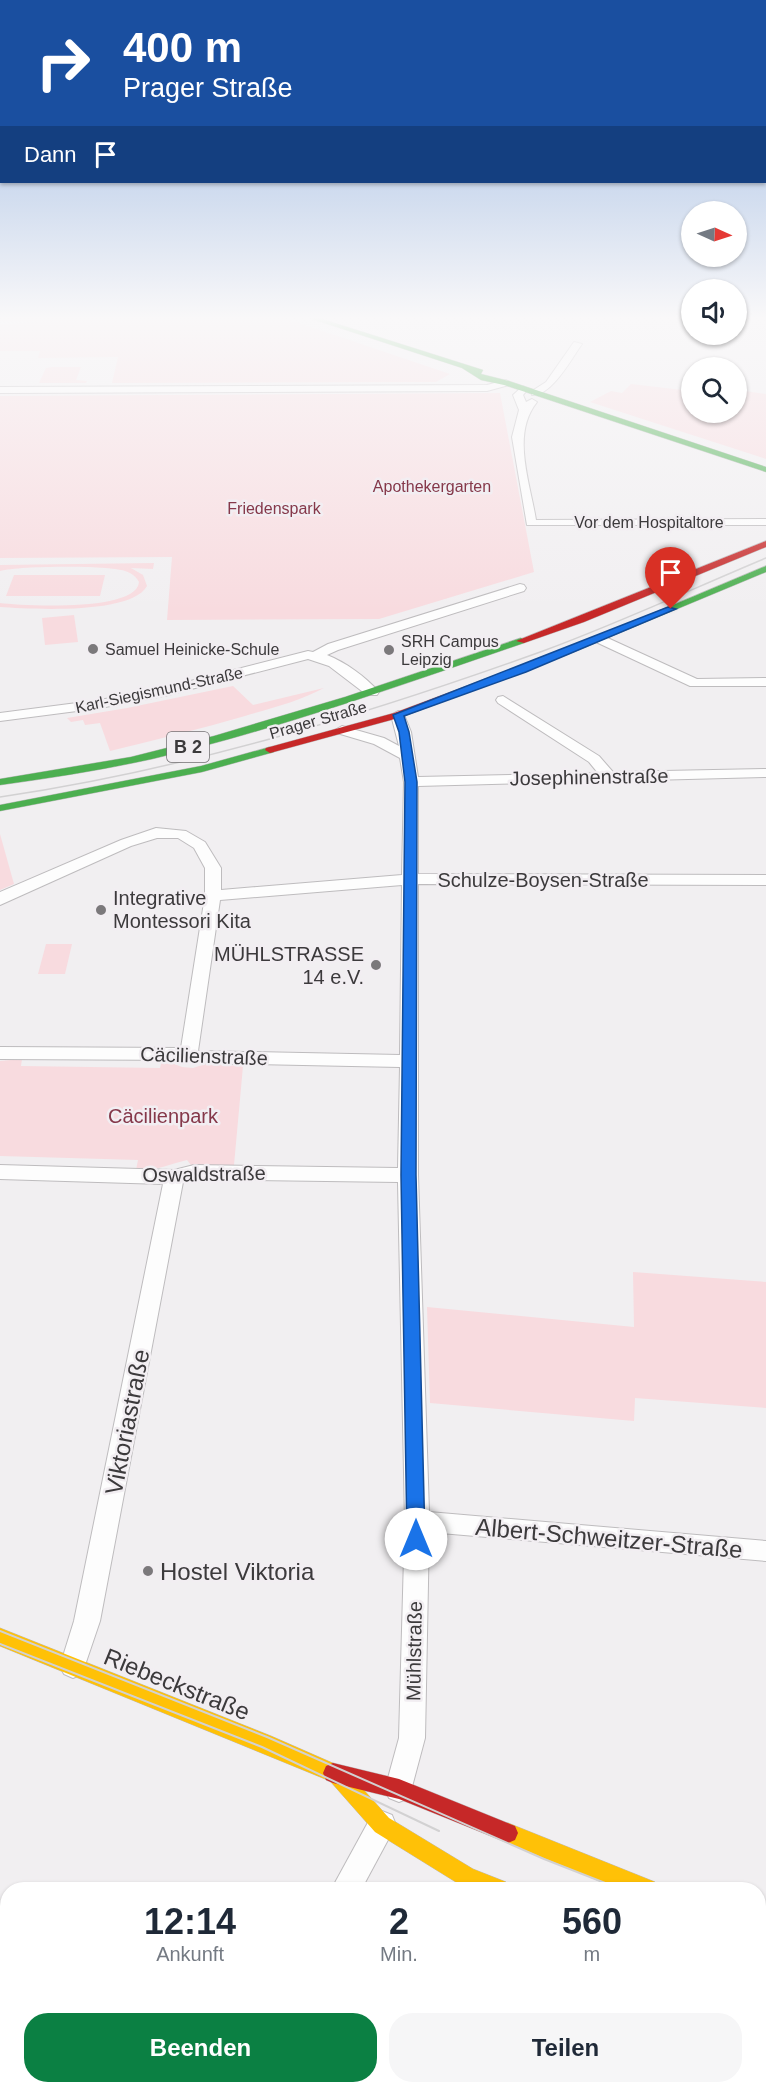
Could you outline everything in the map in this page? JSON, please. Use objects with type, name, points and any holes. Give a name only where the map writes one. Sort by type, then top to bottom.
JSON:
[{"type":"main road","points":[[602,416],[766,470]]},
{"type":"main road","name":"Prager Straße","points":[[0,782],[120,763],[176,750],[372,692],[581,620],[766,544]]},
{"type":"main road","name":"Prager Straße","points":[[0,808],[202,769],[398,715],[601,639],[766,569]]},
{"type":"main road","points":[[372,692],[398,715]]},
{"type":"main road","name":"Riebeckstraße","points":[[0,1637],[264,1743],[337,1775],[399,1788],[628,1882]]},
{"type":"main road","name":"Riebeckstraße","points":[[337,1775],[382,1825],[466,1877],[478,1882]]},
{"type":"street","name":"Vor dem Hospitaltore","points":[[523,416],[517,437],[531,523],[766,522]]},
{"type":"street","name":"Karl-Siegismund-Straße","points":[[0,717],[90,706],[149,695],[232,676],[297,657],[317,655],[333,647],[520,588]]},
{"type":"street","points":[[601,639],[695,683],[766,682]]},
{"type":"street","points":[[317,655],[372,692]]},
{"type":"street","points":[[502,700],[594,759],[609,777]]},
{"type":"street","name":"Mühlstraße","points":[[398,715],[404,732],[411,782],[408,1175],[417,1521],[412,1738],[399,1788]]},
{"type":"street","points":[[342,730],[379,741],[408,756]]},
{"type":"street","name":"Josephinenstraße","points":[[411,782],[766,773]]},
{"type":"street","points":[[0,900],[8,894],[156,833],[168,832],[190,838],[200,845],[213,868],[213,896],[189,1054]]},
{"type":"street","name":"Schulze-Boysen-Straße","points":[[213,896],[411,879],[766,880]]},
{"type":"street","name":"Cäcilienstraße","points":[[0,1053],[189,1054],[197,1058],[408,1061]]},
{"type":"street","name":"Oswaldstraße","points":[[0,1172],[174,1177],[194,1172],[408,1175]]},
{"type":"street","name":"Viktoriastraße","points":[[73,1666],[87,1621],[174,1177]]},
{"type":"street","name":"Albert-Schweitzer-Straße","points":[[417,1521],[766,1551]]},
{"type":"street","points":[[350,1882],[382,1825]]},
{"type":"green space","name":"Friedenspark","points":[[0,416],[504,416],[534,572],[379,619],[167,620],[172,557],[0,558]]},
{"type":"green space","points":[[632,416],[681,416],[681,423],[747,423],[747,416],[766,416],[766,459]]},
{"type":"green space","points":[[154,563],[153,569],[131,568],[143,575],[147,586],[137,595],[122,602],[102,606],[56,609],[0,607],[0,603],[54,606],[100,603],[133,592],[139,582],[135,576],[115,569],[62,567],[0,571],[0,565]]},
{"type":"green space","points":[[14,575],[105,575],[100,596],[6,596]]},
{"type":"green space","points":[[74,615],[78,642],[45,645],[42,618]]},
{"type":"green space","points":[[233,686],[253,705],[324,688],[265,710],[110,751],[100,723],[85,725],[83,720],[71,722],[67,718],[127,708]]},
{"type":"green space","points":[[0,834],[14,884],[0,890]]},
{"type":"green space","points":[[46,944],[72,944],[65,974],[38,974]]},
{"type":"green space","name":"Cäcilienpark","points":[[22,1059],[21,1066],[160,1068],[164,1060],[182,1067],[193,1068],[205,1064],[243,1066],[234,1165],[191,1165],[187,1160],[155,1169],[136,1170],[138,1160],[0,1156],[0,1061]]},
{"type":"green space","points":[[633,1272],[766,1282],[766,1408],[635,1398],[634,1421],[430,1403],[427,1307],[634,1327]]},
{"type":"tram line","points":[[0,797],[138,772],[207,756],[343,718],[543,651],[766,558]]},
{"type":"tram line","points":[[0,1631],[267,1737],[544,1859],[603,1882]]},
{"type":"tram line","points":[[0,1644],[262,1747],[439,1831]]},
{"type":"traffic: fast","points":[[604,416],[766,470]]},
{"type":"traffic: fast","points":[[566,652],[766,569]]},
{"type":"traffic: fast","points":[[0,782],[131,760],[218,739],[349,699],[521,641]]},
{"type":"traffic: fast","points":[[0,808],[202,769],[270,750]]},
{"type":"traffic: slow","points":[[0,1637],[333,1773]]},
{"type":"traffic: slow","points":[[337,1775],[382,1825],[466,1877],[478,1882]]},
{"type":"traffic: slow","points":[[508,1833],[627,1882]]},
{"type":"traffic: jam","points":[[521,641],[581,620],[766,544]]},
{"type":"traffic: jam","points":[[270,750],[398,715],[566,652]]},
{"type":"traffic: jam","points":[[333,1773],[399,1789],[508,1833]]},
{"type":"place","name":"Samuel Heinicke-Schule","points":[[93,649]]},
{"type":"place","name":"SRH Campus Leipzig","points":[[389,650]]},
{"type":"place","name":"Integrative Montessori Kita","points":[[101,910]]},
{"type":"place","name":"MÜHLSTRASSE 14 e.V.","points":[[376,965]]},
{"type":"place","name":"Hostel Viktoria","points":[[148,1571]]},
{"type":"route","points":[[416,1539],[412,1254],[408,1175],[411,782],[404,732],[398,715],[522,670],[671,609]]},
{"type":"park label","name":"Apothekergarten","points":[[432,486]]}]
